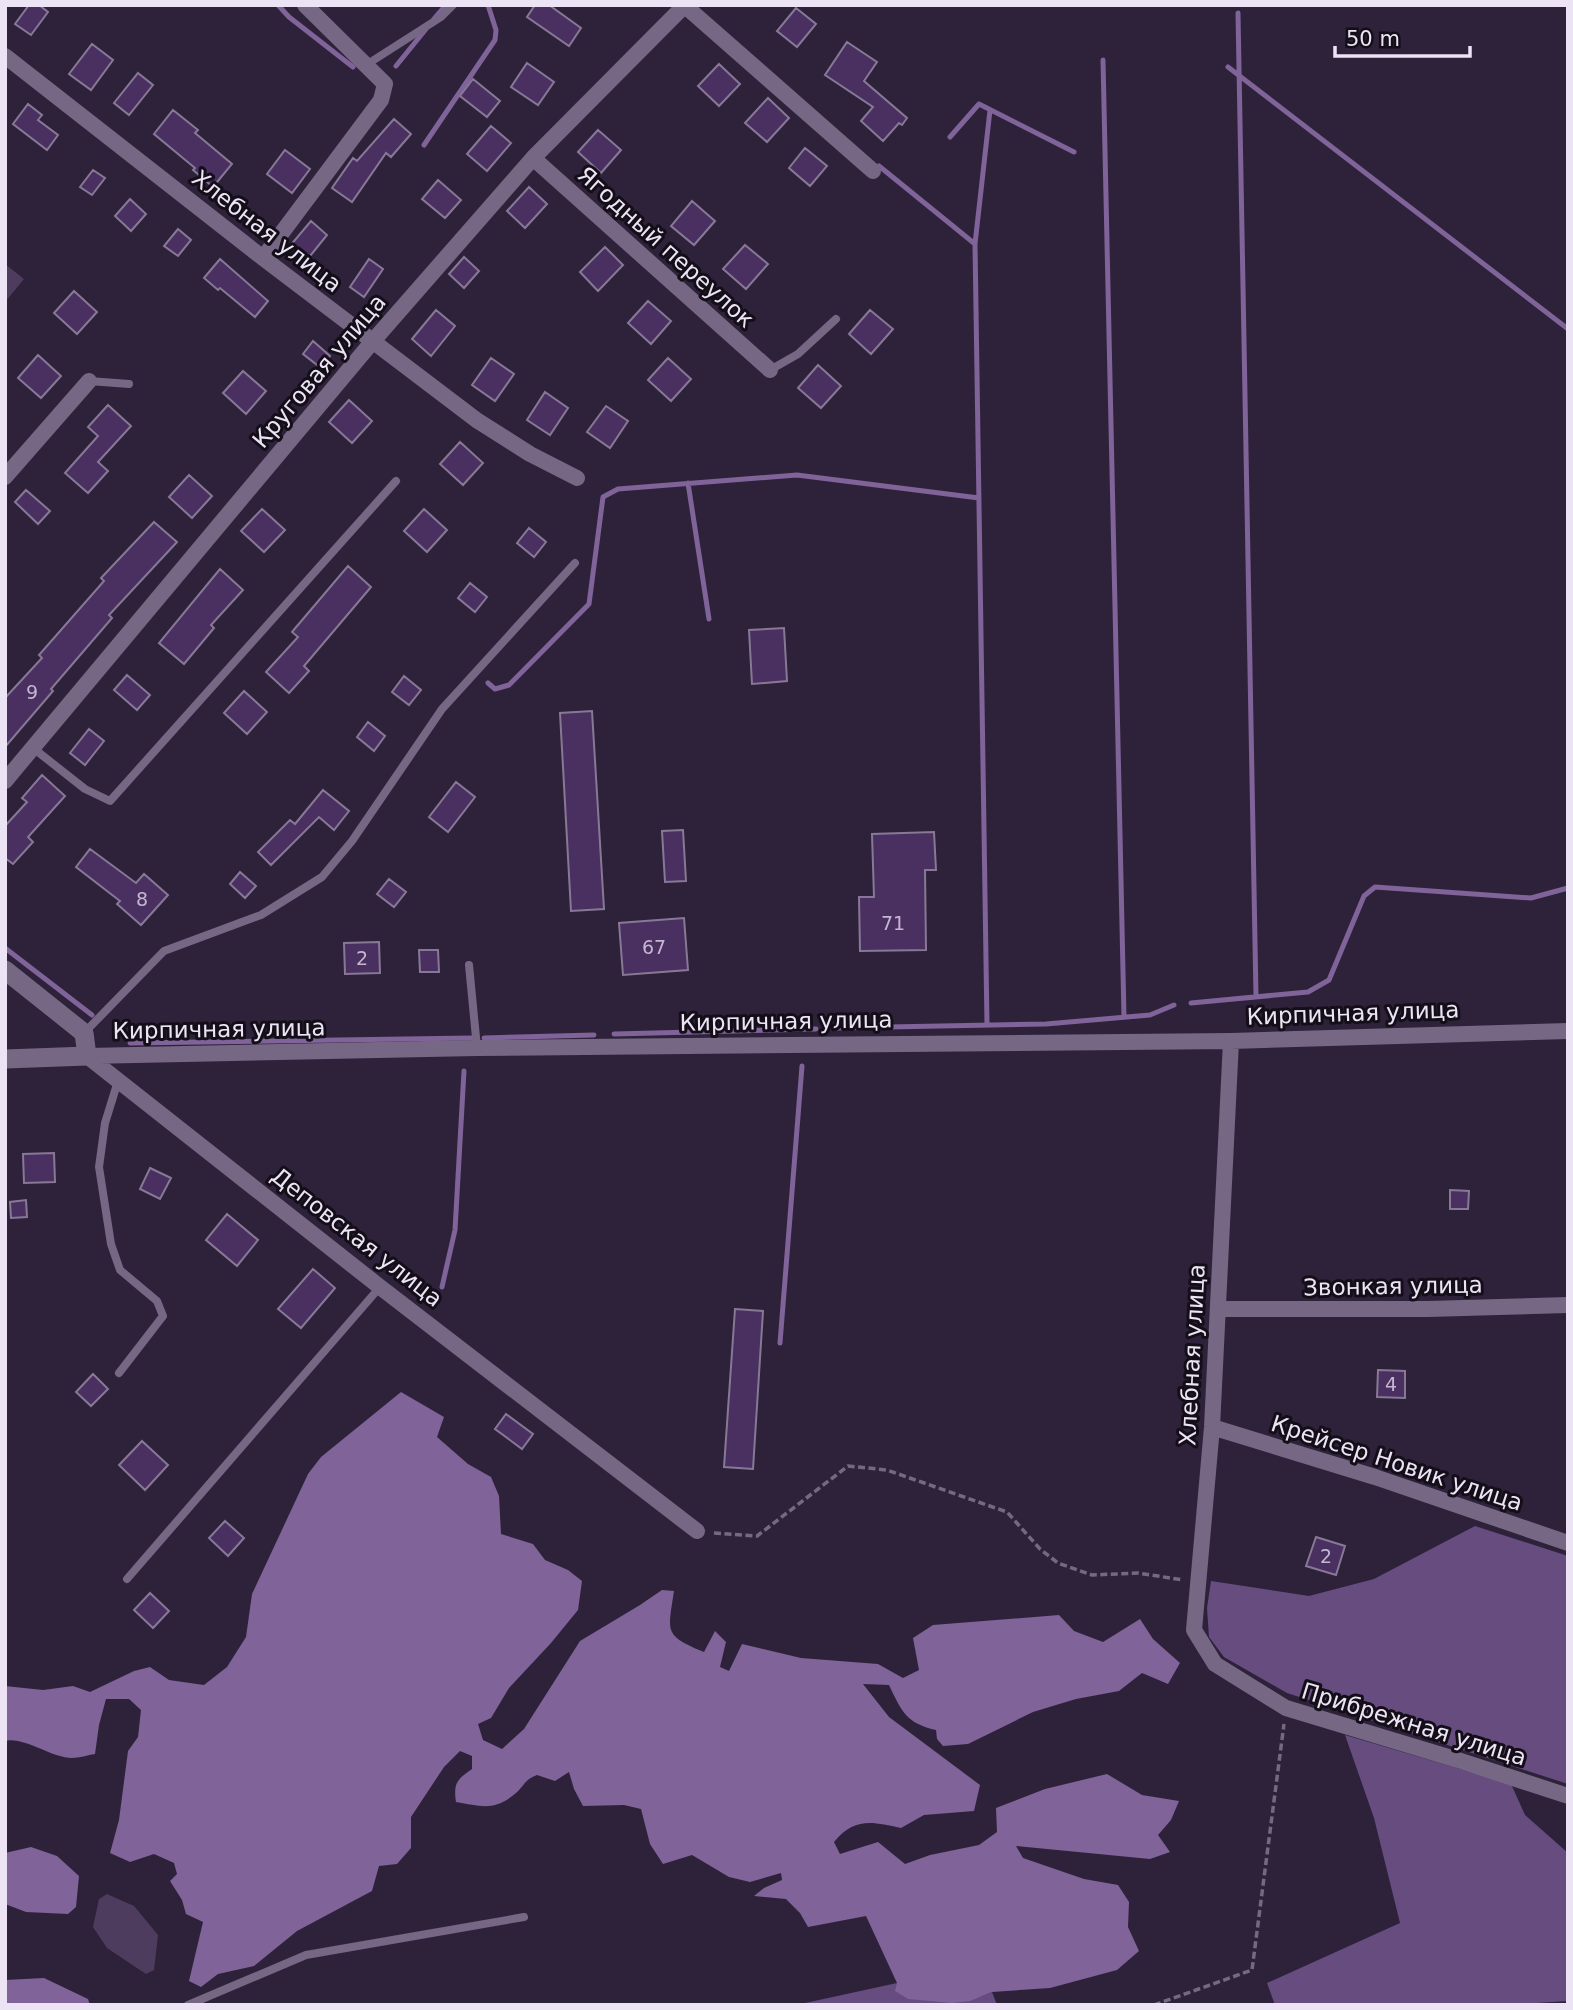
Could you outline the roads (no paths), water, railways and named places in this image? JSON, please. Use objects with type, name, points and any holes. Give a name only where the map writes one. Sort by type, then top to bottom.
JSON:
[{"type":"street","points":[[263,258],[381,100],[385,84],[305,5]]},
{"type":"street","points":[[684,5],[873,171]]},
{"type":"street","name":"Круговая улица","points":[[5,781],[373,341],[533,158],[684,5]]},
{"type":"street","name":"Хлебная улица","points":[[5,56],[263,258],[478,421],[530,454],[577,478]]},
{"type":"street","name":"Ягодный переулок","points":[[533,158],[770,370]]},
{"type":"street","points":[[5,477],[89,382]]},
{"type":"street","points":[[5,970],[85,1033],[87,1056]]},
{"type":"street","name":"Кирпичная улица","points":[[5,1059],[477,1048],[1231,1041],[1568,1031]]},
{"type":"street","name":"Хлебная улица","points":[[1215,1664],[1194,1630],[1212,1427],[1231,1041]]},
{"type":"street","name":"Деповская улица","points":[[87,1056],[380,1287],[698,1531]]},
{"type":"street","name":"Звонкая улица","points":[[1218,1309],[1428,1310],[1568,1305]]},
{"type":"street","name":"Крейсер Новик улица","points":[[1212,1427],[1375,1477],[1568,1543]]},
{"type":"street","name":"Прибрежная улица","points":[[1215,1664],[1286,1709],[1568,1796]]},
{"type":"lane","points":[[366,65],[441,17],[453,5]]},
{"type":"lane","points":[[770,370],[798,354],[836,318]]},
{"type":"lane","points":[[89,382],[129,384]]},
{"type":"lane","points":[[33,748],[85,789],[110,801],[396,481]]},
{"type":"lane","points":[[85,1033],[164,951],[261,915],[322,877],[352,841],[442,709],[575,563]]},
{"type":"lane","points":[[469,965],[477,1048]]},
{"type":"lane","points":[[118,1080],[105,1124],[99,1167],[111,1244],[120,1270],[157,1301],[163,1315],[120,1373]]},
{"type":"lane","points":[[127,1579],[380,1287]]},
{"type":"lane","points":[[188,2005],[306,1955],[524,1917]]},
{"type":"waterway","points":[[278,5],[289,17],[353,67]]},
{"type":"waterway","points":[[434,19],[446,5]]},
{"type":"waterway","points":[[424,145],[495,40],[496,30],[488,5]]},
{"type":"waterway","points":[[1238,13],[1256,997]]},
{"type":"waterway","points":[[396,66],[426,29]]},
{"type":"waterway","points":[[1103,60],[1124,1017]]},
{"type":"waterway","points":[[1228,67],[1568,329]]},
{"type":"waterway","points":[[950,137],[979,104],[1074,152]]},
{"type":"waterway","points":[[987,1025],[975,244],[990,110]]},
{"type":"waterway","points":[[879,166],[975,244]]},
{"type":"waterway","points":[[488,683],[495,689],[509,685],[589,604],[603,497],[618,489],[797,475],[979,498]]},
{"type":"waterway","points":[[688,483],[709,619]]},
{"type":"waterway","points":[[1191,1003],[1308,992],[1329,980],[1364,896],[1375,887],[1531,898],[1568,888]]},
{"type":"waterway","points":[[5,948],[92,1015]]},
{"type":"waterway","points":[[836,1028],[1046,1024],[1150,1015],[1174,1005]]},
{"type":"waterway","points":[[614,1034],[816,1029]]},
{"type":"waterway","points":[[484,1038],[594,1035]]},
{"type":"waterway","points":[[130,1043],[472,1038]]},
{"type":"waterway","points":[[780,1343],[802,1066]]},
{"type":"waterway","points":[[442,1287],[455,1230],[464,1071]]}]
